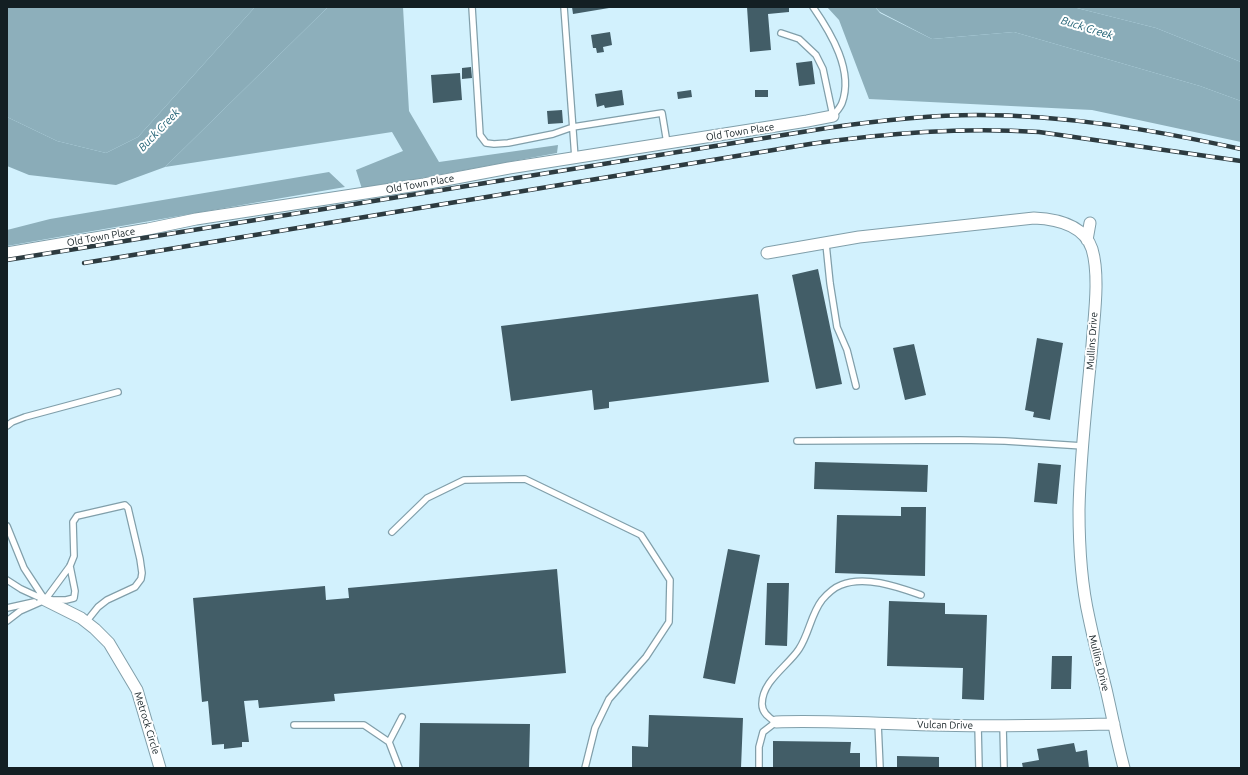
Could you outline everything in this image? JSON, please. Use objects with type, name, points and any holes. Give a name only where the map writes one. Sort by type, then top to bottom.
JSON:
[{"type":"street","name":"Old Town Place","points":[[7,253],[196,219],[401,188],[509,168],[807,122],[833,116]]},
{"type":"street","name":"Mullins Drive","points":[[767,253],[826,244],[859,237],[1034,218],[1060,221],[1081,232],[1087,240],[1092,248],[1096,276],[1094,319],[1083,446],[1080,511],[1081,567],[1088,617],[1124,768]]},
{"type":"street","points":[[1087,240],[1090,223]]},
{"type":"street","name":"Metrock Circle","points":[[46,600],[81,618],[109,643],[138,690],[160,768]]},
{"type":"street","name":"Vulcan Drive","points":[[776,722],[807,721],[978,726],[1114,724]]},
{"type":"lane","points":[[472,7],[480,135],[486,143],[508,143],[553,134],[573,127],[662,113],[667,143]]},
{"type":"lane","points":[[564,7],[575,158]]},
{"type":"lane","points":[[813,7],[835,46],[843,64],[846,80],[845,93],[841,105],[833,116]]},
{"type":"lane","points":[[781,33],[799,39],[816,55],[823,69],[833,116]]},
{"type":"lane","points":[[826,244],[829,277],[837,327],[847,350],[856,386]]},
{"type":"lane","points":[[7,426],[12,422],[25,417],[118,392]]},
{"type":"lane","points":[[797,441],[960,440],[1083,446]]},
{"type":"lane","points":[[392,532],[427,498],[464,480],[525,479],[641,535],[670,580],[669,622],[646,656],[609,699],[595,728],[585,768]]},
{"type":"lane","points":[[7,621],[20,611],[46,600],[70,566],[74,556],[73,522],[77,516],[125,505],[128,508],[140,559],[142,573],[141,579],[135,587],[107,600],[98,607],[86,622]]},
{"type":"lane","points":[[7,526],[24,568],[46,600]]},
{"type":"lane","points":[[7,608],[46,600],[66,600],[74,598],[75,591],[70,566]]},
{"type":"lane","points":[[7,580],[21,589],[46,600]]},
{"type":"lane","points":[[759,768],[759,747],[763,732],[776,722],[764,712],[762,704],[763,695],[768,685],[799,649],[806,636],[815,610],[832,589],[843,584],[875,582],[898,587],[921,595]]},
{"type":"lane","points":[[389,742],[402,717]]},
{"type":"lane","points":[[878,723],[880,768]]},
{"type":"lane","points":[[294,726],[364,726],[389,742],[399,768]]},
{"type":"lane","points":[[978,726],[979,768]]},
{"type":"lane","points":[[1002,726],[1004,768]]},
{"type":"shaded area","points":[[7,7],[255,7],[138,137],[106,153],[57,141],[7,117]]},
{"type":"shaded area","points":[[328,7],[403,7],[409,111],[439,162],[558,145],[557,153],[362,189],[356,170],[403,151],[392,132],[165,167]]},
{"type":"shaded area","points":[[827,7],[875,7],[880,13],[932,39],[1014,32],[1200,86],[1241,101],[1241,142],[1092,110],[869,99],[839,20]]},
{"type":"shaded area","points":[[1073,7],[1241,7],[1241,62],[1156,28]]},
{"type":"shaded area","points":[[329,172],[345,187],[7,246],[7,230],[50,219]]},
{"type":"water","name":"Buck Creek","points":[[255,7],[328,7],[165,167],[116,185],[29,175],[7,166],[7,117],[57,141],[106,153],[138,137]]},
{"type":"water","name":"Buck Creek","points":[[875,7],[1073,7],[1156,28],[1241,62],[1241,101],[1200,86],[1014,32],[932,39],[880,12]]},
{"type":"building","points":[[572,7],[609,7],[609,8],[573,14]]},
{"type":"building","points":[[747,7],[789,7],[789,12],[768,14],[771,50],[750,52]]},
{"type":"building","points":[[610,32],[612,45],[603,47],[604,52],[597,53],[596,48],[593,48],[591,35]]},
{"type":"building","points":[[812,61],[815,84],[799,86],[796,63]]},
{"type":"building","points":[[471,67],[472,78],[462,79],[462,68]]},
{"type":"building","points":[[460,73],[462,100],[433,103],[431,75]]},
{"type":"building","points":[[622,90],[624,105],[605,108],[604,105],[597,107],[595,94]]},
{"type":"building","points":[[691,90],[692,97],[678,99],[677,92]]},
{"type":"building","points":[[755,90],[768,90],[768,97],[755,97]]},
{"type":"building","points":[[562,110],[563,123],[548,124],[547,111]]},
{"type":"building","points":[[818,269],[842,384],[816,389],[792,275]]},
{"type":"building","points":[[758,294],[769,382],[609,402],[609,408],[594,410],[592,390],[511,401],[501,326]]},
{"type":"building","points":[[1037,338],[1063,343],[1050,420],[1033,417],[1034,412],[1025,410]]},
{"type":"building","points":[[914,344],[926,395],[905,400],[893,348]]},
{"type":"building","points":[[815,462],[928,465],[927,492],[814,489]]},
{"type":"building","points":[[1038,463],[1061,465],[1057,504],[1034,502]]},
{"type":"building","points":[[901,507],[926,507],[925,576],[835,573],[837,515],[901,516]]},
{"type":"building","points":[[728,549],[760,555],[735,684],[703,678]]},
{"type":"building","points":[[557,569],[566,673],[334,694],[335,701],[259,708],[258,700],[244,701],[249,742],[242,742],[242,747],[224,749],[224,744],[212,745],[208,701],[202,702],[193,598],[325,586],[326,600],[349,598],[348,588]]},
{"type":"building","points":[[767,583],[789,583],[787,646],[765,645]]},
{"type":"building","points":[[889,601],[945,603],[945,614],[987,615],[984,700],[962,699],[963,668],[887,666]]},
{"type":"building","points":[[1052,656],[1072,656],[1071,689],[1051,689]]},
{"type":"building","points":[[649,715],[743,718],[741,768],[632,768],[632,746],[648,747]]},
{"type":"building","points":[[420,723],[530,724],[529,768],[419,768]]},
{"type":"building","points":[[773,741],[851,742],[850,753],[860,753],[860,768],[773,768]]},
{"type":"building","points":[[1074,743],[1076,752],[1087,750],[1089,768],[1023,768],[1022,763],[1039,760],[1037,749]]},
{"type":"building","points":[[897,756],[939,757],[939,768],[897,768]]},
{"type":"railway","points":[[7,260],[827,128],[902,119],[977,115],[1044,118],[1143,130],[1241,149]]},
{"type":"railway","points":[[84,263],[810,144],[896,134],[981,130],[1039,132],[1241,161]]}]
